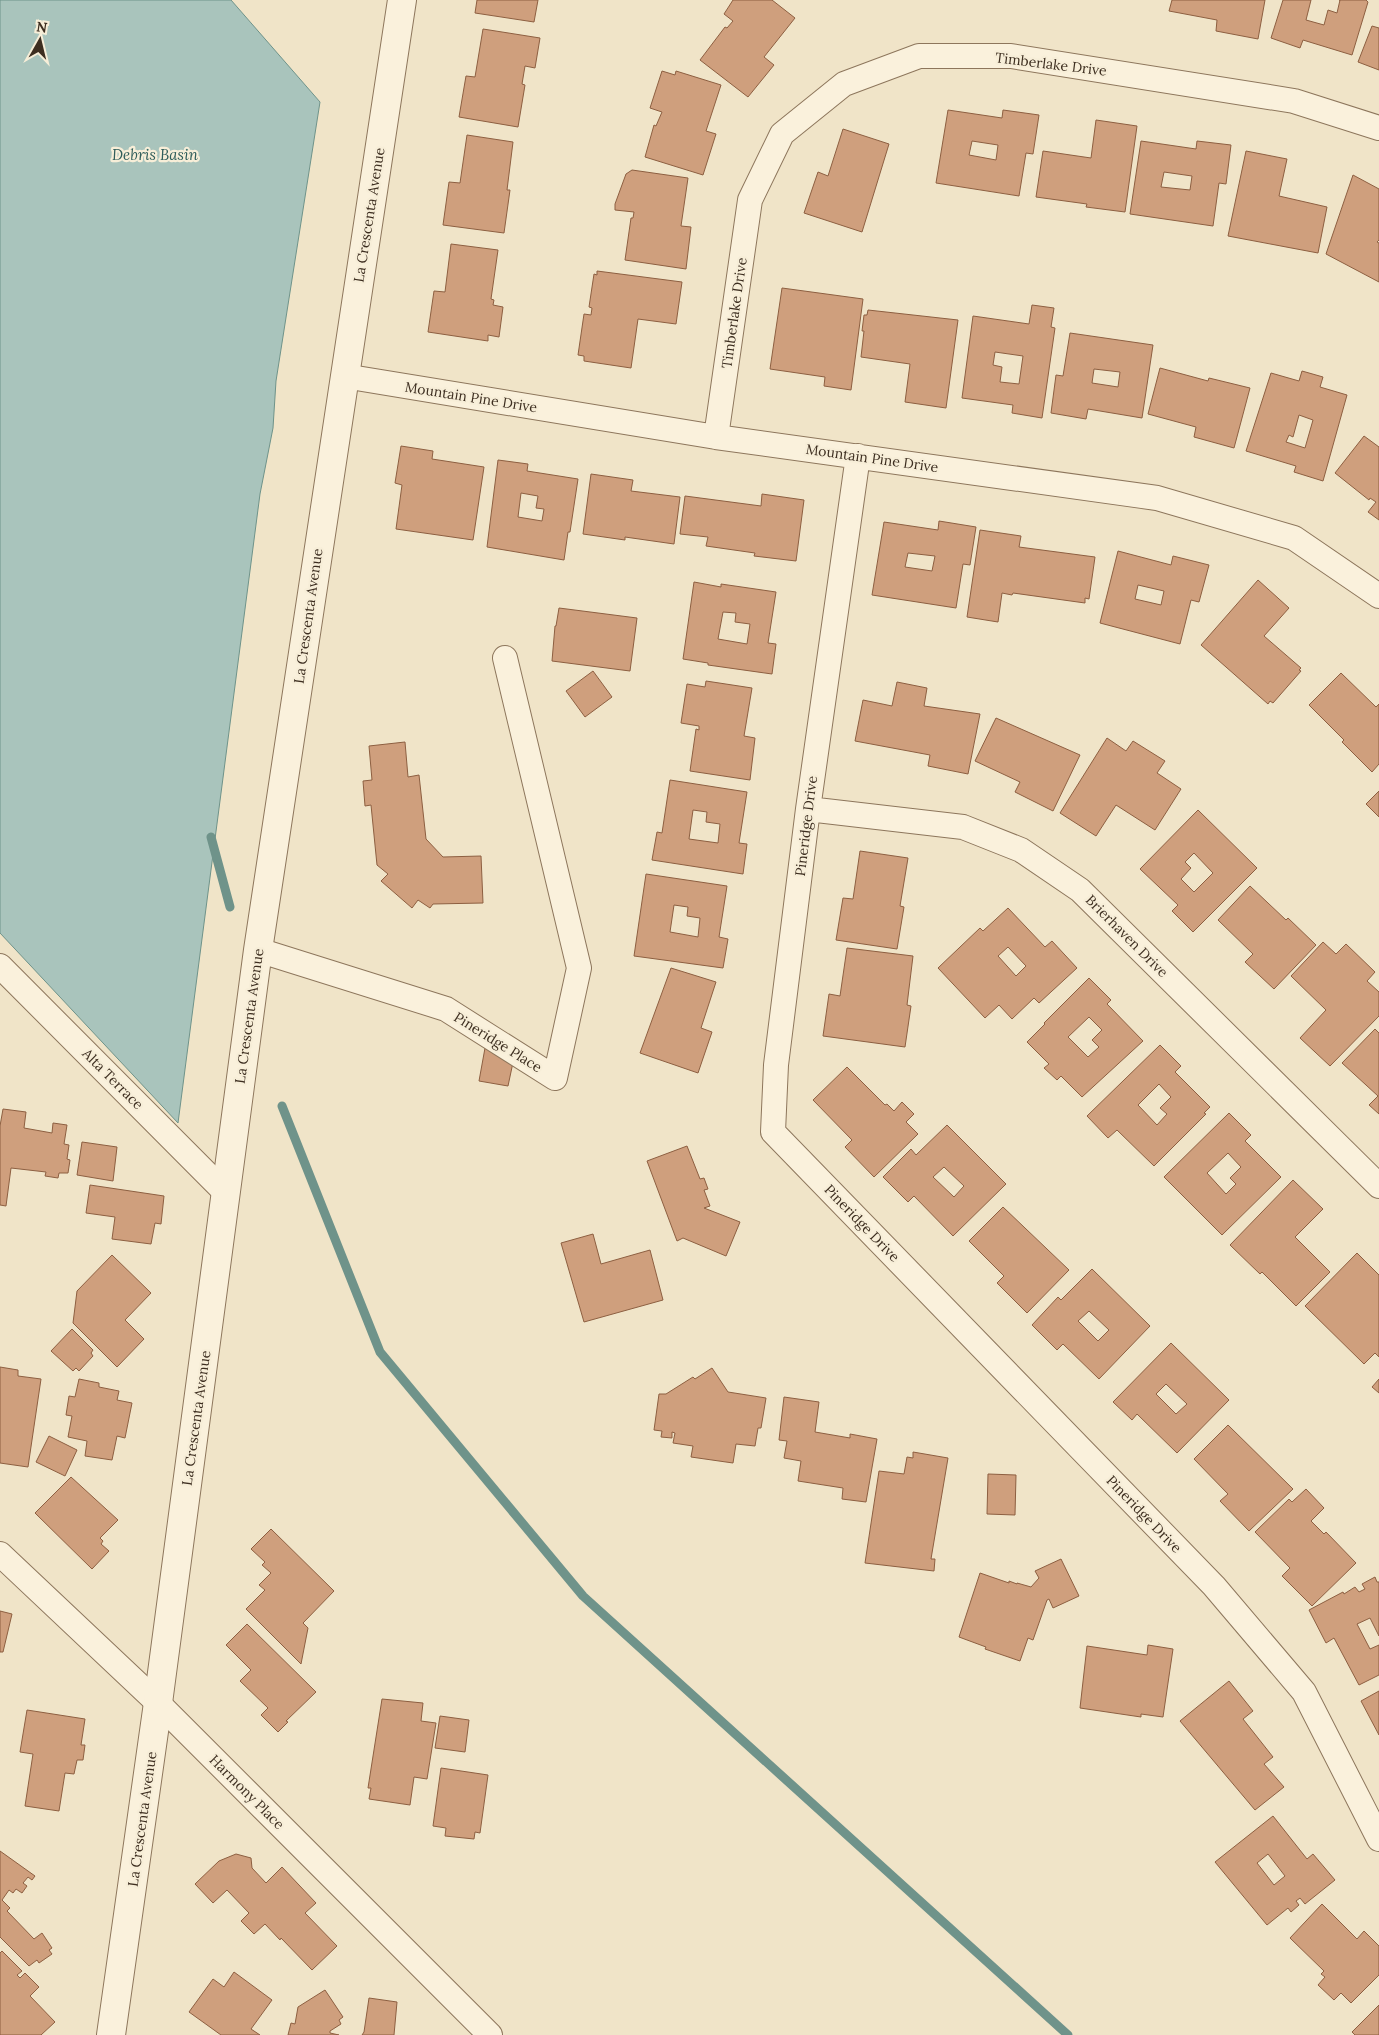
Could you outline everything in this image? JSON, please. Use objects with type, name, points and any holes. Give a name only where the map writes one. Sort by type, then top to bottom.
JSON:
[{"type":"street","name":"La Crescenta Avenue","points":[[111,2035],[158,1703],[258,950],[402,0]]},
{"type":"street","name":"Timberlake Drive","points":[[716,437],[750,200],[782,134],[844,84],[919,56],[1011,56],[1294,100],[1379,128]]},
{"type":"street","name":"Mountain Pine Drive","points":[[344,376],[716,437],[1157,498],[1294,538],[1379,596]]},
{"type":"street","name":"Pineridge Drive","points":[[858,456],[808,809],[776,1065],[774,1132],[1214,1586],[1304,1692],[1379,1839]]},
{"type":"street","name":"Pineridge Place","points":[[258,950],[446,1009],[555,1078],[579,968],[505,658]]},
{"type":"street","name":"Brierhaven Drive","points":[[808,809],[963,827],[1021,850],[1080,890],[1379,1186]]},
{"type":"street","name":"Alta Terrace","points":[[0,966],[226,1193]]},
{"type":"street","name":"Harmony Place","points":[[0,1554],[158,1703],[490,2035]]},
{"type":"water","name":"Debris Basin","points":[[0,0],[231,0],[320,102],[276,381],[273,428],[260,494],[178,1123],[0,933]]},
{"type":"building","points":[[477,0],[538,0],[534,22],[475,13]]},
{"type":"building","points":[[733,0],[772,0],[795,18],[764,57],[774,65],[748,97],[700,60],[725,27],[727,28],[733,21],[724,14]]},
{"type":"building","points":[[1172,0],[1265,0],[1258,39],[1216,31],[1217,20],[1169,11]]},
{"type":"building","points":[[1283,0],[1311,0],[1306,20],[1324,25],[1328,10],[1337,13],[1340,0],[1366,0],[1368,2],[1352,55],[1303,40],[1300,48],[1271,38]]},
{"type":"building","points":[[1372,26],[1379,28],[1379,70],[1358,62]]},
{"type":"building","points":[[483,29],[540,38],[535,68],[525,66],[522,84],[525,85],[518,127],[459,117],[466,76],[475,77]]},
{"type":"building","points":[[662,71],[675,75],[676,71],[721,85],[706,131],[716,134],[703,175],[645,157],[654,125],[656,126],[662,112],[650,108]]},
{"type":"building","points":[[948,110],[1002,118],[1003,110],[1039,115],[1033,154],[1026,153],[1019,196],[936,183]],"holes":[[[972,141],[998,145],[996,160],[969,155]]]},
{"type":"building","points":[[1096,120],[1137,126],[1125,212],[1086,207],[1087,204],[1036,197],[1043,151],[1091,158]]},
{"type":"building","points":[[843,129],[889,144],[862,232],[804,213],[818,172],[828,176]]},
{"type":"building","points":[[467,135],[513,142],[507,190],[510,190],[504,233],[443,225],[449,182],[460,183]]},
{"type":"building","points":[[1141,141],[1196,149],[1197,141],[1231,145],[1226,184],[1219,183],[1213,226],[1130,214]],"holes":[[[1164,172],[1192,176],[1190,190],[1161,187]]]},
{"type":"building","points":[[1246,151],[1287,159],[1279,196],[1327,207],[1318,253],[1228,236]]},
{"type":"building","points":[[632,170],[688,178],[681,226],[691,227],[686,269],[625,260],[631,218],[633,218],[634,212],[615,210],[615,204],[626,174]]},
{"type":"building","points":[[1353,175],[1379,189],[1379,240],[1377,242],[1379,243],[1379,282],[1326,254]]},
{"type":"building","points":[[451,244],[498,250],[491,299],[494,300],[493,305],[503,307],[499,337],[488,335],[488,341],[428,332],[434,291],[445,292]]},
{"type":"building","points":[[597,271],[682,282],[676,324],[638,319],[631,368],[584,361],[584,356],[578,355],[584,314],[591,315],[592,308],[589,307],[594,274],[597,275]]},
{"type":"building","points":[[782,288],[863,299],[851,390],[824,386],[825,377],[770,369]]},
{"type":"building","points":[[1032,305],[1054,308],[1051,327],[1055,328],[1042,418],[1012,413],[1013,405],[962,398],[973,316],[1029,324]],"holes":[[[995,352],[1023,356],[1019,384],[1000,382],[1002,367],[993,365]]]},
{"type":"building","points":[[868,310],[958,320],[946,408],[905,402],[910,364],[861,357],[864,315],[867,315]]},
{"type":"building","points":[[1070,333],[1153,345],[1142,418],[1088,409],[1086,419],[1051,413],[1056,375],[1063,376]],"holes":[[[1094,369],[1120,372],[1118,387],[1092,383]]]},
{"type":"building","points":[[1160,368],[1208,381],[1209,378],[1250,388],[1234,448],[1194,437],[1196,427],[1148,414]]},
{"type":"building","points":[[1302,371],[1323,377],[1320,387],[1347,395],[1323,481],[1294,472],[1296,466],[1246,451],[1271,373],[1299,381]],"holes":[[[1299,415],[1313,420],[1305,448],[1286,442],[1289,435],[1293,437]]]},
{"type":"building","points":[[1364,436],[1379,447],[1379,520],[1368,512],[1376,502],[1370,498],[1369,500],[1335,473]]},
{"type":"building","points":[[401,446],[433,451],[432,459],[484,467],[473,540],[396,529],[402,485],[395,483]]},
{"type":"building","points":[[498,460],[528,464],[527,471],[578,479],[564,560],[487,547]],"holes":[[[521,493],[538,496],[536,508],[544,509],[542,521],[518,517]]]},
{"type":"building","points":[[591,474],[633,480],[631,491],[680,497],[674,544],[625,537],[625,540],[583,534]]},
{"type":"building","points":[[762,494],[804,500],[796,561],[754,556],[755,553],[706,546],[708,537],[680,534],[685,496],[761,506]]},
{"type":"building","points":[[939,521],[976,527],[970,565],[963,564],[956,608],[872,595],[884,522],[938,530]],"holes":[[[908,553],[935,556],[932,571],[905,567]]]},
{"type":"building","points":[[980,530],[1021,536],[1019,547],[1095,557],[1089,599],[1085,598],[1085,603],[1002,593],[998,622],[967,617]]},
{"type":"building","points":[[1118,551],[1171,565],[1173,556],[1209,565],[1199,602],[1191,600],[1180,644],[1100,623]],"holes":[[[1138,585],[1164,591],[1161,605],[1135,599]]]},
{"type":"building","points":[[1258,580],[1289,608],[1264,636],[1301,668],[1299,670],[1301,671],[1273,703],[1270,701],[1268,704],[1201,645]]},
{"type":"building","points":[[694,582],[721,587],[721,584],[776,592],[768,643],[776,644],[772,674],[708,665],[708,663],[683,659]],"holes":[[[723,612],[736,613],[735,622],[750,624],[747,644],[718,639]]]},
{"type":"building","points":[[559,608],[637,618],[630,671],[552,661],[555,626]]},
{"type":"building","points":[[593,671],[612,697],[585,717],[566,691]]},
{"type":"building","points":[[1341,673],[1376,707],[1379,704],[1379,764],[1372,772],[1342,742],[1344,740],[1309,705]]},
{"type":"building","points":[[706,681],[752,688],[744,736],[755,738],[750,780],[690,771],[696,729],[699,730],[699,726],[681,723],[687,684],[705,687]]},
{"type":"building","points":[[897,682],[927,688],[924,706],[980,714],[968,774],[928,766],[930,755],[855,741],[863,700],[892,706]]},
{"type":"building","points":[[996,718],[1080,755],[1053,811],[1015,792],[1020,782],[975,761]]},
{"type":"building","points":[[1107,738],[1126,751],[1133,741],[1165,761],[1157,773],[1181,789],[1155,830],[1116,805],[1096,836],[1060,813]]},
{"type":"building","points":[[405,742],[408,777],[419,775],[426,839],[443,857],[481,856],[483,903],[433,904],[430,908],[418,900],[412,908],[381,881],[388,874],[377,865],[371,805],[365,806],[363,781],[372,780],[369,746]]},
{"type":"building","points":[[670,780],[747,792],[739,843],[747,844],[743,874],[652,860],[657,832],[662,833]],"holes":[[[693,810],[707,812],[706,822],[720,824],[718,843],[689,839]]]},
{"type":"building","points":[[1379,791],[1379,817],[1366,804]]},
{"type":"building","points":[[1198,810],[1257,868],[1193,932],[1172,911],[1178,905],[1140,869]],"holes":[[[1194,853],[1213,873],[1194,892],[1181,879],[1191,868],[1185,862]]]},
{"type":"building","points":[[860,851],[908,858],[900,906],[904,907],[897,949],[836,940],[843,898],[853,899]]},
{"type":"building","points":[[646,874],[727,886],[719,937],[728,939],[723,968],[634,956]],"holes":[[[674,905],[688,907],[687,916],[700,918],[698,937],[670,932]]]},
{"type":"building","points":[[1250,886],[1316,945],[1274,989],[1245,962],[1253,954],[1218,920]]},
{"type":"building","points":[[1008,908],[1045,947],[1052,941],[1077,968],[1039,1003],[1034,998],[1012,1019],[999,1005],[985,1018],[938,968],[980,928],[983,931]],"holes":[[[1008,947],[1026,966],[1016,976],[998,956]]]},
{"type":"building","points":[[1323,942],[1336,954],[1346,944],[1375,972],[1367,981],[1379,992],[1379,1016],[1330,1066],[1300,1038],[1326,1010],[1291,976]]},
{"type":"building","points":[[847,948],[913,956],[907,1005],[911,1006],[905,1047],[823,1036],[829,994],[840,996]]},
{"type":"building","points":[[671,968],[716,982],[701,1028],[712,1032],[698,1073],[640,1053]]},
{"type":"building","points":[[1089,978],[1111,1000],[1107,1004],[1143,1041],[1082,1097],[1061,1076],[1057,1080],[1044,1068],[1049,1064],[1027,1042]],"holes":[[[1089,1017],[1102,1030],[1092,1040],[1099,1047],[1088,1057],[1068,1037]]]},
{"type":"building","points":[[1375,1029],[1379,1033],[1379,1114],[1369,1105],[1378,1096],[1342,1063]]},
{"type":"building","points":[[1160,1045],[1181,1066],[1175,1072],[1210,1107],[1204,1113],[1206,1114],[1154,1166],[1117,1130],[1108,1138],[1087,1116]],"holes":[[[1159,1084],[1171,1097],[1160,1108],[1167,1114],[1157,1125],[1138,1105]]]},
{"type":"building","points":[[485,1048],[515,1053],[508,1086],[479,1081]]},
{"type":"building","points":[[847,1067],[885,1105],[887,1104],[894,1111],[902,1102],[914,1114],[906,1122],[918,1134],[874,1177],[845,1147],[852,1140],[813,1100]]},
{"type":"building","points":[[3,1109],[26,1112],[24,1128],[52,1133],[53,1123],[67,1125],[64,1144],[69,1145],[67,1159],[70,1160],[68,1173],[59,1173],[58,1178],[45,1176],[46,1172],[11,1168],[6,1206],[0,1205],[0,1126]]},
{"type":"building","points":[[1229,1113],[1251,1135],[1245,1141],[1281,1177],[1222,1235],[1164,1177]],"holes":[[[1228,1153],[1241,1167],[1230,1178],[1236,1184],[1226,1194],[1207,1173]]]},
{"type":"building","points":[[947,1125],[1006,1184],[953,1236],[914,1196],[908,1202],[883,1177],[911,1149],[916,1155]],"holes":[[[944,1167],[964,1186],[954,1197],[933,1177]]]},
{"type":"building","points":[[82,1142],[117,1147],[113,1181],[77,1175]]},
{"type":"building","points":[[687,1146],[700,1179],[704,1178],[708,1189],[704,1190],[710,1206],[704,1208],[740,1222],[726,1256],[683,1238],[677,1241],[647,1161]]},
{"type":"building","points":[[1293,1180],[1323,1209],[1295,1237],[1330,1272],[1296,1306],[1262,1272],[1260,1274],[1230,1245]]},
{"type":"building","points":[[90,1185],[164,1196],[161,1224],[155,1223],[151,1244],[112,1239],[115,1217],[86,1213]]},
{"type":"building","points":[[1003,1207],[1069,1270],[1027,1313],[997,1283],[1004,1276],[969,1241]]},
{"type":"building","points":[[593,1234],[601,1264],[650,1250],[663,1300],[584,1322],[561,1243]]},
{"type":"building","points":[[1357,1253],[1379,1275],[1379,1357],[1375,1353],[1364,1364],[1305,1306]]},
{"type":"building","points":[[112,1255],[151,1293],[125,1320],[144,1339],[117,1367],[73,1323],[77,1291]]},
{"type":"building","points":[[1092,1269],[1150,1326],[1099,1379],[1063,1344],[1057,1350],[1032,1325],[1058,1297],[1061,1300]],"holes":[[[1089,1311],[1109,1330],[1098,1341],[1078,1321]]]},
{"type":"building","points":[[72,1329],[93,1350],[91,1353],[93,1356],[79,1371],[76,1368],[73,1371],[51,1351]]},
{"type":"building","points":[[1171,1343],[1229,1400],[1177,1453],[1137,1414],[1132,1420],[1113,1402]],"holes":[[[1166,1384],[1187,1404],[1176,1414],[1156,1394]]]},
{"type":"building","points":[[0,1367],[18,1370],[18,1376],[41,1379],[28,1467],[0,1463]]},
{"type":"building","points":[[712,1368],[728,1392],[766,1398],[761,1428],[758,1428],[755,1446],[736,1444],[733,1463],[691,1457],[693,1446],[673,1443],[675,1433],[672,1432],[672,1438],[661,1437],[662,1431],[654,1430],[659,1394],[666,1394],[693,1377],[695,1379]]},
{"type":"building","points":[[79,1379],[99,1383],[99,1387],[119,1391],[117,1400],[132,1403],[125,1438],[117,1436],[112,1460],[85,1456],[87,1441],[68,1437],[72,1416],[66,1415],[69,1396],[75,1397]]},
{"type":"building","points":[[1379,1379],[1379,1393],[1372,1387]]},
{"type":"building","points":[[784,1397],[819,1402],[815,1432],[850,1438],[850,1434],[877,1439],[866,1502],[842,1499],[843,1488],[798,1481],[801,1461],[784,1458],[787,1441],[779,1440]]},
{"type":"building","points":[[1228,1425],[1293,1489],[1249,1531],[1220,1501],[1228,1494],[1194,1459]]},
{"type":"building","points":[[49,1436],[77,1450],[65,1476],[36,1462]]},
{"type":"building","points":[[913,1452],[948,1458],[931,1559],[935,1559],[934,1571],[865,1563],[879,1471],[904,1474],[907,1457],[913,1458]]},
{"type":"building","points":[[988,1474],[1016,1475],[1015,1515],[987,1514]]},
{"type":"building","points":[[71,1477],[118,1520],[100,1538],[103,1541],[101,1544],[109,1551],[92,1569],[35,1513]]},
{"type":"building","points":[[1306,1489],[1324,1508],[1311,1521],[1324,1534],[1326,1532],[1356,1563],[1312,1606],[1282,1576],[1290,1568],[1255,1532],[1289,1499],[1292,1502]]},
{"type":"building","points":[[271,1529],[334,1591],[303,1623],[308,1628],[301,1664],[246,1609],[265,1590],[259,1585],[271,1573],[262,1565],[265,1562],[251,1549]]},
{"type":"building","points":[[1061,1559],[1079,1596],[1053,1608],[1049,1599],[1047,1600],[1033,1640],[1028,1638],[1020,1661],[985,1649],[986,1647],[959,1637],[980,1573],[1009,1583],[1009,1581],[1031,1587],[1039,1578],[1035,1571]]},
{"type":"building","points":[[1375,1577],[1377,1582],[1379,1582],[1379,1636],[1370,1618],[1357,1624],[1370,1649],[1379,1645],[1379,1675],[1359,1685],[1334,1638],[1326,1643],[1309,1610],[1355,1587],[1359,1592],[1365,1589],[1362,1584]]},
{"type":"building","points":[[0,1611],[12,1614],[3,1652],[0,1652]]},
{"type":"building","points":[[247,1624],[316,1692],[286,1721],[288,1722],[278,1732],[261,1715],[268,1708],[240,1681],[251,1670],[226,1645]]},
{"type":"building","points":[[1148,1645],[1173,1649],[1163,1717],[1141,1714],[1141,1717],[1080,1708],[1087,1646],[1147,1655]]},
{"type":"building","points":[[1229,1681],[1253,1711],[1243,1719],[1273,1757],[1264,1764],[1284,1787],[1255,1810],[1180,1721]]},
{"type":"building","points":[[1379,1691],[1379,1735],[1361,1701]]},
{"type":"building","points":[[382,1699],[423,1703],[421,1721],[436,1723],[427,1779],[414,1777],[410,1805],[369,1799],[371,1788],[368,1788]]},
{"type":"building","points":[[27,1710],[85,1719],[81,1745],[85,1745],[83,1760],[77,1760],[74,1774],[65,1773],[59,1811],[25,1806],[33,1754],[20,1752]]},
{"type":"building","points":[[440,1716],[469,1720],[465,1752],[435,1748]]},
{"type":"building","points":[[441,1768],[488,1775],[480,1833],[475,1832],[474,1839],[445,1836],[446,1828],[433,1826]]},
{"type":"building","points":[[1273,1816],[1307,1859],[1313,1854],[1335,1880],[1305,1904],[1300,1898],[1296,1901],[1299,1905],[1291,1912],[1288,1908],[1267,1925],[1215,1862]],"holes":[[[1268,1854],[1285,1876],[1274,1885],[1257,1863]]]},
{"type":"building","points":[[0,1851],[35,1876],[32,1880],[28,1877],[23,1883],[27,1886],[22,1893],[16,1889],[13,1893],[9,1890],[2,1900],[10,1908],[7,1911],[34,1939],[42,1933],[52,1948],[49,1950],[52,1954],[39,1963],[37,1960],[29,1966],[0,1937]]},
{"type":"building","points":[[236,1854],[251,1858],[252,1868],[266,1883],[282,1867],[316,1903],[305,1913],[337,1946],[312,1970],[265,1924],[254,1934],[241,1921],[249,1913],[227,1890],[213,1903],[195,1884],[219,1861]]},
{"type":"building","points":[[1322,1904],[1357,1939],[1364,1931],[1379,1946],[1379,1975],[1351,2003],[1341,1993],[1334,2000],[1318,1985],[1325,1977],[1321,1974],[1324,1971],[1290,1938]]},
{"type":"building","points":[[2,1951],[22,1971],[17,1975],[20,1978],[25,1973],[39,1987],[30,1996],[55,2022],[41,2035],[0,2035],[0,1953]]},
{"type":"building","points":[[234,1972],[272,2000],[251,2029],[260,2035],[221,2035],[189,2012],[213,1979],[224,1987]]},
{"type":"building","points":[[325,1990],[343,2017],[339,2020],[341,2024],[330,2031],[330,2033],[339,2035],[288,2035],[291,2023],[295,2024],[298,2007]]},
{"type":"building","points":[[369,1998],[397,2002],[394,2035],[362,2035]]},
{"type":"building","points":[[1379,2005],[1379,2035],[1355,2035],[1352,2032]]},
{"type":"waterway","points":[[211,837],[230,907]]},
{"type":"waterway","points":[[282,1106],[380,1352],[583,1596],[1068,2035]]}]
